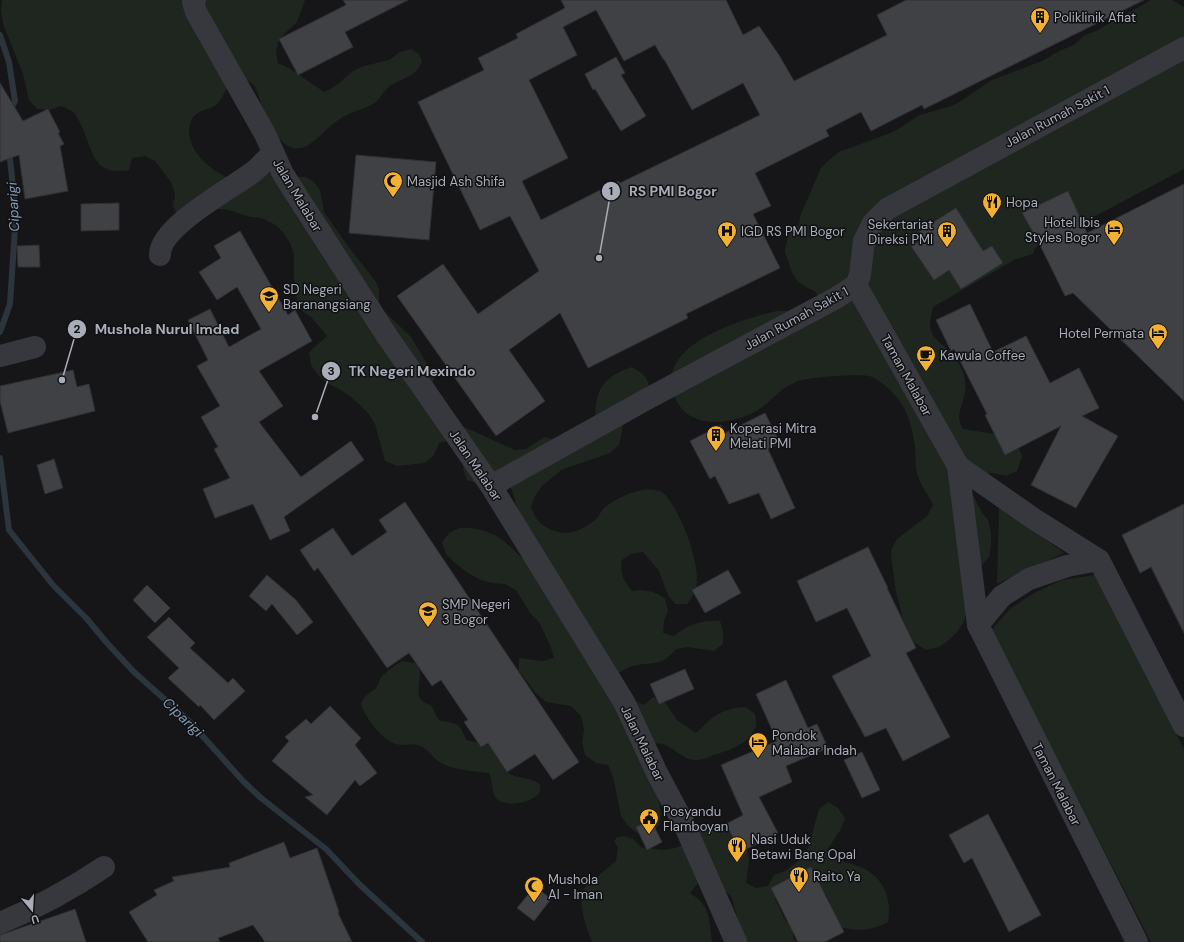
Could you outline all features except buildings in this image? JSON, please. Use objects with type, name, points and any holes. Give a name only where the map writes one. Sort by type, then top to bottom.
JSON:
[{"type":"street","name":"Jalan Malabar","points":[[194,1],[196,12],[265,134],[283,174],[382,329],[491,486],[624,702],[657,773],[684,824],[736,942]]},
{"type":"street","name":"Jalan Rumah Sakit 1","points":[[491,486],[654,395],[836,298],[856,285],[860,275],[864,240],[873,223],[887,208],[1184,48]]},
{"type":"street","points":[[160,255],[163,243],[176,228],[200,207],[253,172],[273,153]]},
{"type":"street","name":"Taman Malabar","points":[[856,285],[958,466],[978,625],[1137,942]]},
{"type":"street","points":[[4,355],[35,347]]},
{"type":"street","name":"Taman Malabar","points":[[958,466],[1034,519],[1099,560]]},
{"type":"street","points":[[978,625],[1002,596],[1029,579],[1067,566],[1099,560],[1184,726]]},
{"type":"street","points":[[0,923],[29,911],[74,887],[104,867]]},
{"type":"shaded area","points":[[2,0],[305,0],[297,22],[279,39],[276,52],[278,63],[289,68],[324,92],[334,87],[353,71],[364,66],[389,60],[400,52],[411,49],[419,54],[422,61],[417,71],[390,86],[373,104],[336,122],[316,140],[305,147],[292,148],[277,136],[263,110],[255,87],[250,82],[240,77],[228,87],[221,100],[216,105],[199,112],[194,116],[189,130],[190,138],[197,153],[202,159],[214,170],[228,178],[262,167],[283,180],[293,177],[305,177],[313,181],[320,190],[324,212],[376,282],[379,290],[379,302],[384,311],[411,337],[435,377],[425,393],[453,422],[515,450],[526,449],[544,437],[567,443],[596,428],[596,406],[600,389],[605,382],[621,371],[632,367],[646,378],[649,384],[650,394],[624,421],[619,445],[610,453],[561,470],[542,486],[535,496],[531,507],[540,523],[543,525],[556,531],[570,533],[590,524],[609,504],[630,493],[653,490],[660,491],[664,494],[669,499],[678,514],[690,543],[697,575],[694,593],[687,604],[675,604],[668,595],[659,571],[643,552],[631,554],[622,560],[621,570],[623,577],[632,591],[649,591],[665,598],[668,611],[664,621],[663,633],[674,636],[685,628],[696,624],[708,621],[720,621],[723,632],[723,644],[714,651],[688,647],[676,649],[660,662],[637,665],[619,673],[632,699],[644,705],[653,697],[664,701],[677,720],[696,733],[713,717],[724,711],[746,707],[755,714],[756,726],[744,742],[733,748],[703,759],[696,760],[687,758],[663,744],[647,744],[661,813],[659,825],[651,835],[639,834],[628,826],[621,816],[613,777],[608,765],[596,763],[585,755],[582,742],[584,730],[581,716],[571,706],[546,702],[535,692],[519,671],[519,658],[542,661],[554,658],[550,645],[539,622],[530,613],[516,590],[505,584],[481,580],[468,573],[446,554],[442,542],[449,533],[459,528],[472,528],[495,535],[520,556],[532,563],[513,493],[506,477],[480,484],[467,480],[463,468],[466,456],[451,440],[439,443],[434,455],[425,463],[397,466],[385,461],[375,424],[368,413],[350,396],[327,383],[318,375],[311,365],[309,352],[327,336],[311,317],[298,308],[294,279],[294,254],[290,243],[283,232],[274,224],[261,218],[250,217],[226,209],[213,209],[178,217],[173,206],[175,194],[171,182],[155,161],[145,156],[132,158],[129,170],[117,171],[107,169],[101,165],[96,160],[81,125],[74,113],[61,106],[50,110],[37,109],[29,100],[23,74],[3,24],[1,11]]},
{"type":"shaded area","points":[[1151,0],[1172,0],[1184,7],[1184,169],[1035,248],[1033,254],[1016,259],[933,307],[930,325],[932,334],[954,355],[961,367],[965,379],[966,385],[959,417],[963,429],[995,434],[1018,445],[1022,456],[1017,471],[1006,476],[993,473],[981,473],[972,482],[972,493],[981,511],[988,520],[991,532],[989,557],[981,566],[971,586],[964,622],[949,640],[939,647],[926,650],[915,643],[903,619],[896,592],[891,550],[897,539],[927,516],[933,505],[920,482],[917,473],[912,429],[904,408],[895,395],[880,382],[867,376],[838,376],[809,379],[798,381],[788,386],[761,408],[742,418],[718,422],[706,421],[696,419],[686,413],[679,405],[672,385],[674,368],[684,353],[700,340],[720,330],[740,321],[760,315],[777,311],[797,310],[818,296],[815,291],[804,286],[794,276],[785,252],[787,235],[799,224],[800,216],[821,168],[839,152],[893,132],[920,115],[951,106],[990,81],[1044,60],[1059,51],[1074,45],[1085,35],[1096,31]]},
{"type":"shaded area","points":[[999,505],[1064,553],[997,584]]},
{"type":"shaded area","points":[[1095,575],[1184,749],[1184,942],[1151,942],[991,630],[1010,609],[1032,594],[1062,580]]},
{"type":"shaded area","points":[[403,661],[416,663],[419,667],[420,698],[432,707],[440,721],[454,723],[460,727],[466,740],[495,746],[507,772],[515,776],[533,780],[540,785],[540,791],[537,795],[525,802],[504,803],[495,797],[489,773],[462,770],[442,764],[424,748],[412,744],[395,744],[382,736],[376,730],[363,710],[361,704],[362,701],[376,688],[384,674]]},
{"type":"shaded area","points":[[828,802],[838,808],[845,818],[841,829],[827,850],[833,859],[850,863],[864,869],[878,880],[887,895],[889,903],[888,922],[863,930],[837,926],[828,898],[821,888],[815,883],[778,888],[775,899],[785,920],[793,927],[793,939],[798,942],[745,942],[731,896],[722,888],[710,882],[698,883],[690,893],[702,903],[708,914],[712,942],[592,942],[584,918],[581,893],[588,884],[616,861],[618,848],[614,841],[617,837],[625,836],[633,839],[642,848],[665,850],[686,844],[701,826],[711,823],[732,831],[741,839],[747,849],[749,860],[746,883],[756,888],[768,886],[774,875],[785,871],[805,856],[819,809]]},
{"type":"waterway","name":"Ciparigi","points":[[0,35],[9,62],[15,101],[10,111]]},
{"type":"waterway","name":"Ciparigi","points":[[0,332],[10,304],[16,213],[9,151]]},
{"type":"waterway","name":"Ciparigi","points":[[0,458],[9,530],[53,585],[87,619],[134,672],[189,721],[243,781],[261,798],[326,849],[359,884],[422,942]]},
{"type":"place","name":"Poliklinik Afiat","points":[[1040,34]]},
{"type":"place","name":"Masjid Ash Shifa","points":[[393,198]]},
{"type":"place","name":"Hopa","points":[[992,219]]},
{"type":"place","name":"Hotel Ibis Styles Bogor","points":[[1114,246]]},
{"type":"place","name":"IGD RS PMI Bogor","points":[[727,248]]},
{"type":"place","name":"Sekertariat Direksi PMI","points":[[947,248]]},
{"type":"place","name":"RS PMI Bogor","points":[[599,258]]},
{"type":"place","name":"SD Negeri Baranangsiang","points":[[269,313]]},
{"type":"place","name":"Hotel Permata","points":[[1158,350]]},
{"type":"place","name":"Kawula Coffee","points":[[926,372]]},
{"type":"place","name":"Mushola Nurul Imdad","points":[[62,380]]},
{"type":"place","name":"TK Negeri Mexindo","points":[[315,417]]},
{"type":"place","name":"Koperasi Mitra Melati PMI","points":[[716,452]]},
{"type":"place","name":"SMP Negeri 3 Bogor","points":[[428,628]]},
{"type":"place","name":"Pondok Malabar Indah","points":[[758,759]]},
{"type":"place","name":"Posyandu Flamboyan","points":[[649,835]]},
{"type":"place","name":"Nasi Uduk Betawi Bang Opal","points":[[737,863]]},
{"type":"place","name":"Raito Ya","points":[[799,893]]},
{"type":"place","name":"Mushola Al - Iman","points":[[534,903]]}]
